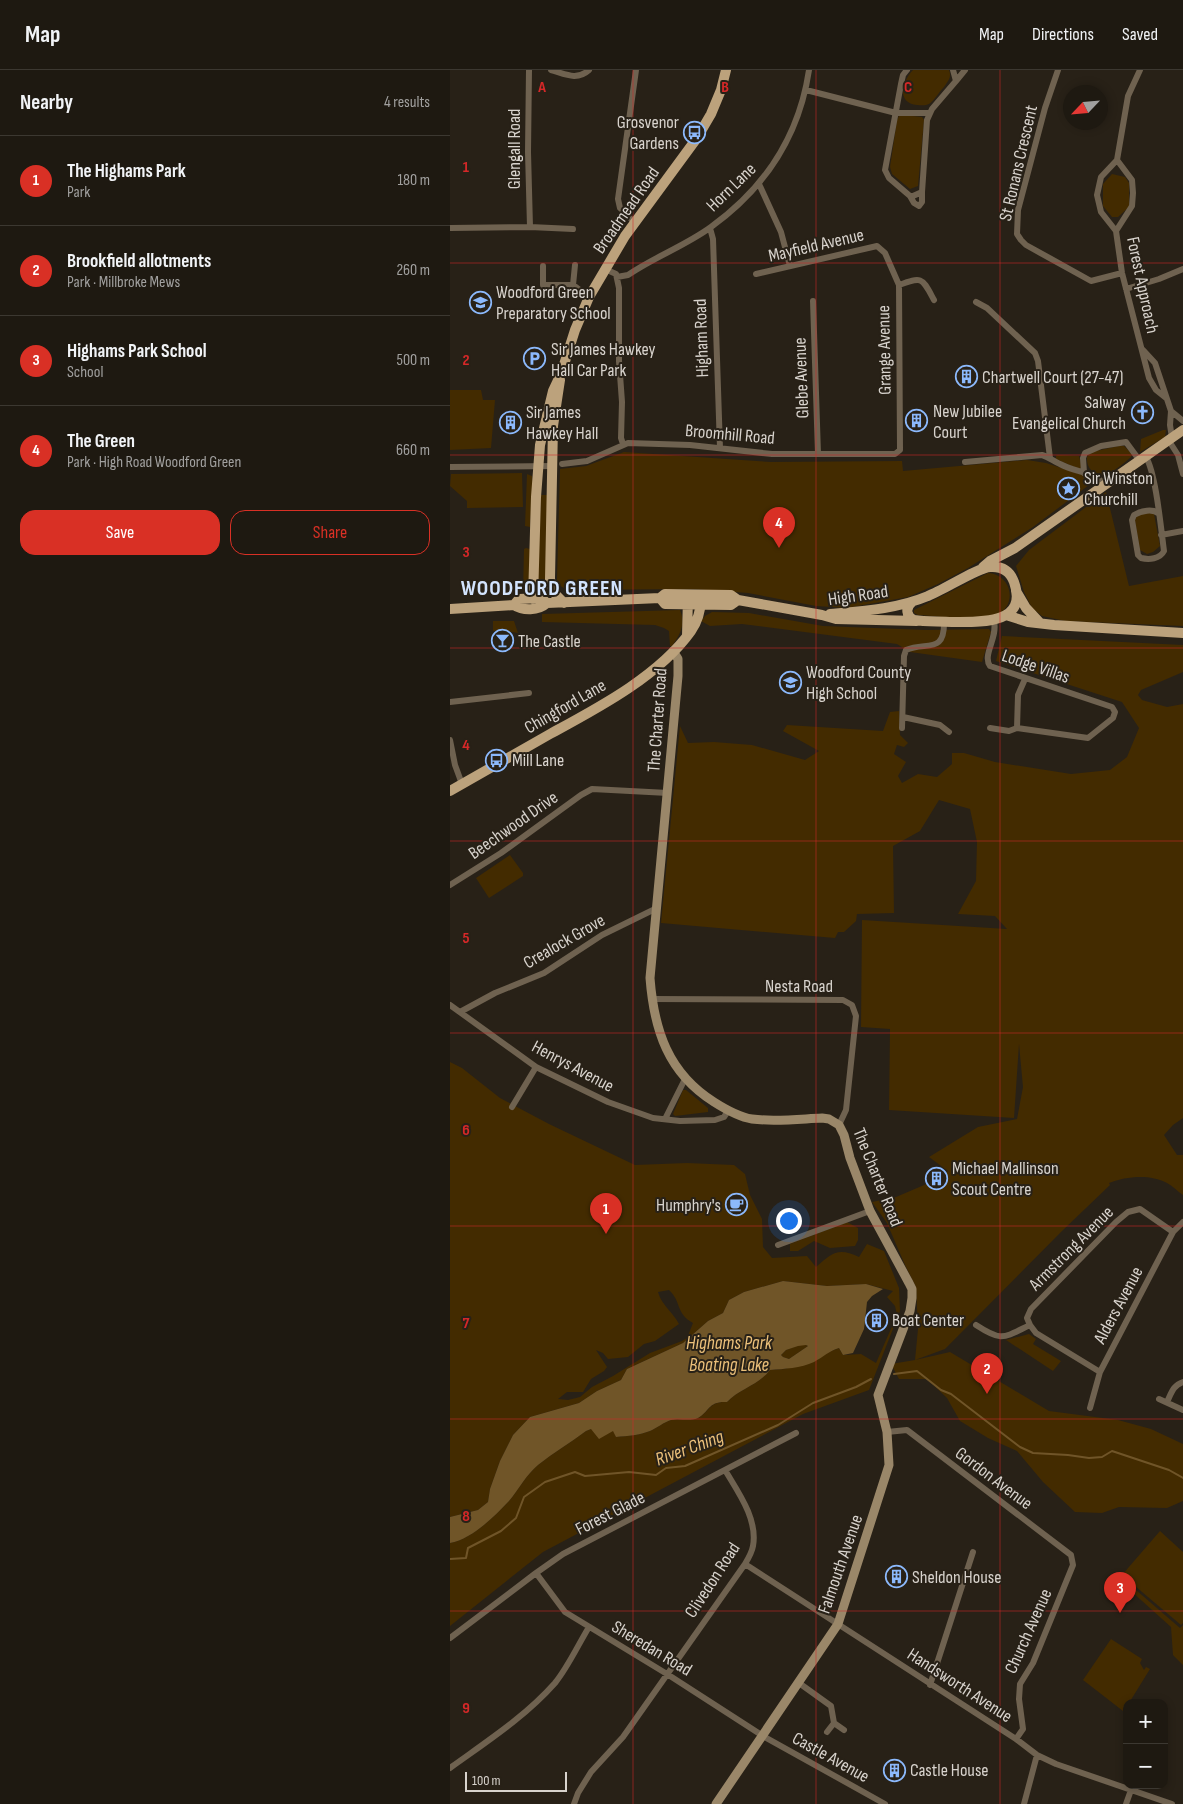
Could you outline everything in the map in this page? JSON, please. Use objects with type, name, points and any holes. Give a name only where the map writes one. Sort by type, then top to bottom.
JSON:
[{"type":"main road","name":"Broadmead Road","points":[[533,599],[540,445],[549,402],[561,374],[574,330],[589,297],[634,222],[697,138],[711,114],[726,70]]},
{"type":"main road","name":"Broadmead Road","points":[[561,374],[560,391],[553,426],[557,465],[550,583],[554,593],[564,602]]},
{"type":"main road","name":"High Road","points":[[822,615],[871,610],[912,602],[981,570],[990,561],[1016,548],[1183,430]]},
{"type":"main road","points":[[1016,548],[1009,565],[1010,574],[1016,591],[1026,608],[1040,623]]},
{"type":"main road","points":[[981,570],[998,567],[1007,570],[1010,574]]},
{"type":"main road","points":[[994,621],[1006,615],[1013,607],[1016,591]]},
{"type":"main road","points":[[450,609],[514,605],[520,609],[531,609],[541,608],[547,603],[660,598],[665,604],[688,599],[702,600],[731,595],[738,600],[822,615]]},
{"type":"main road","points":[[514,605],[519,599],[541,598],[547,603]]},
{"type":"main road","points":[[687,636],[688,599]]},
{"type":"main road","name":"Chingford Lane","points":[[450,791],[632,686],[673,651],[687,636],[697,620],[702,600]]},
{"type":"main road","points":[[912,602],[908,606],[907,612],[911,618],[918,621]]},
{"type":"main road","name":"High Road","points":[[822,615],[836,619],[851,620],[994,621]]},
{"type":"main road","points":[[1006,615],[1028,622],[1054,626],[1183,633]]},
{"type":"street","name":"Glengall Road","points":[[529,70],[528,152],[530,227]]},
{"type":"street","points":[[551,70],[576,77],[583,76],[589,70]]},
{"type":"street","points":[[634,222],[620,208],[618,199],[636,70]]},
{"type":"street","name":"Horn Lane","points":[[617,277],[628,275],[710,228],[759,184],[788,140],[806,90],[809,70]]},
{"type":"street","points":[[907,70],[903,75],[885,170],[889,178],[910,196],[914,204],[919,206],[922,202],[927,120],[930,113],[965,70]]},
{"type":"street","points":[[953,70],[956,80]]},
{"type":"street","name":"St Ronans Crescent","points":[[1058,70],[1045,108],[1018,210],[1017,234],[1026,245],[1091,281],[1122,272]]},
{"type":"street","points":[[1117,160],[1128,96],[1140,70]]},
{"type":"street","points":[[806,90],[896,113],[930,113]]},
{"type":"street","name":"Forest Approach","points":[[1116,230],[1130,212],[1133,199],[1132,180],[1117,160],[1101,177],[1097,195],[1101,212],[1116,230],[1122,272],[1141,346],[1155,363],[1172,411],[1183,421]]},
{"type":"street","points":[[759,184],[781,232],[790,266]]},
{"type":"street","points":[[910,196],[922,192]]},
{"type":"street","points":[[450,228],[530,227],[573,229]]},
{"type":"street","name":"Higham Road","points":[[710,228],[713,239],[720,448]]},
{"type":"street","name":"Mayfield Avenue","points":[[756,274],[877,246],[882,250]]},
{"type":"street","name":"Grange Avenue","points":[[882,250],[898,284],[900,450],[898,453]]},
{"type":"street","points":[[573,285],[576,265]]},
{"type":"street","points":[[543,266],[543,285],[573,285],[589,297]]},
{"type":"street","points":[[605,269],[616,274],[617,277],[622,402],[621,438],[624,444]]},
{"type":"street","points":[[1126,289],[1183,269]]},
{"type":"street","points":[[898,284],[915,279],[921,280],[925,283],[934,300]]},
{"type":"street","name":"Glebe Avenue","points":[[814,301],[818,454]]},
{"type":"street","points":[[976,302],[987,308],[1035,353],[1038,361],[1050,458]]},
{"type":"street","name":"Forest Approach","points":[[1171,439],[1172,411]]},
{"type":"street","points":[[1171,439],[1183,474]]},
{"type":"street","points":[[1084,472],[1083,458],[1085,454],[1101,446],[1126,442],[1150,466],[1159,514],[1164,551],[1159,557],[1141,558],[1138,555],[1132,520],[1134,515],[1152,510],[1159,514]]},
{"type":"street","name":"Broomhill Road","points":[[450,467],[538,467],[557,465],[587,460],[624,444],[655,443],[772,454],[898,453]]},
{"type":"street","points":[[965,462],[1042,455],[1059,464],[1096,476],[1105,484]]},
{"type":"street","points":[[1162,535],[1183,531]]},
{"type":"street","points":[[902,728],[904,656],[906,650],[936,645],[942,639],[944,621]]},
{"type":"street","name":"Lodge Villas","points":[[994,621],[993,642],[987,656],[990,666],[1112,708],[1115,712],[1113,718],[1088,738],[1017,728]]},
{"type":"street","name":"The Charter Road","points":[[673,651],[678,660],[679,668],[650,978],[658,1030],[672,1062],[685,1079],[728,1111],[752,1119],[822,1118],[829,1119],[839,1125],[870,1211],[912,1289],[912,1298],[906,1324],[880,1392]]},
{"type":"street","points":[[990,728],[1009,731],[1017,728],[1018,695],[1024,678]]},
{"type":"street","points":[[450,702],[529,693]]},
{"type":"street","points":[[903,717],[940,725],[949,732]]},
{"type":"street","points":[[450,740],[455,765],[462,784]]},
{"type":"street","name":"The Charter Road","points":[[592,789],[668,794]]},
{"type":"street","name":"Beechwood Drive","points":[[450,885],[501,853],[592,789]]},
{"type":"street","name":"Crealock Grove","points":[[460,1012],[495,993],[544,973],[602,935],[657,908]]},
{"type":"street","name":"Nesta Road","points":[[652,1000],[843,1000],[852,1005],[856,1016],[846,1110],[839,1125]]},
{"type":"street","name":"Henrys Avenue","points":[[450,1005],[536,1067],[608,1102],[653,1118],[665,1120],[715,1120],[724,1117],[728,1111]]},
{"type":"street","points":[[512,1107],[536,1067]]},
{"type":"street","points":[[665,1120],[685,1079]]},
{"type":"street","name":"Armstrong Avenue","points":[[1030,1325],[1027,1318],[1031,1309],[1128,1212],[1140,1209],[1173,1232]]},
{"type":"street","points":[[778,1245],[870,1211]]},
{"type":"street","name":"Alders Avenue","points":[[1090,1408],[1100,1372],[1173,1232],[1183,1222]]},
{"type":"street","points":[[976,1326],[993,1336],[1002,1338],[1030,1325],[1036,1333],[1100,1372]]},
{"type":"street","points":[[1168,1402],[1173,1388],[1183,1382]]},
{"type":"street","name":"Falmouth Avenue","points":[[716,1804],[838,1624],[889,1465],[887,1432],[878,1395],[880,1392]]},
{"type":"street","points":[[1160,1399],[1183,1410]]},
{"type":"street","name":"Gordon Avenue","points":[[887,1432],[906,1430],[1071,1555],[1072,1565]]},
{"type":"street","name":"Forest Glade","points":[[450,1638],[563,1554],[796,1432]]},
{"type":"street","name":"Clivedon Road","points":[[574,1804],[591,1772],[623,1737],[745,1564],[753,1547],[749,1513],[726,1470]]},
{"type":"street","points":[[930,1685],[972,1552]]},
{"type":"street","name":"Handsworth Avenue","points":[[745,1564],[1016,1739],[1037,1755],[1056,1764],[1172,1804]]},
{"type":"street","name":"Church Avenue","points":[[1016,1739],[1022,1729],[1019,1699],[1020,1684],[1033,1664],[1072,1565]]},
{"type":"street","name":"Sheredan Road","points":[[536,1573],[565,1612],[763,1736]]},
{"type":"street","points":[[450,1768],[506,1728],[556,1682],[590,1628]]},
{"type":"street","points":[[799,1683],[831,1706],[834,1723],[844,1730]]},
{"type":"street","points":[[827,1732],[834,1723]]},
{"type":"street","name":"Castle Avenue","points":[[763,1736],[885,1804]]},
{"type":"street","points":[[1024,1804],[1037,1755]]},
{"type":"street","points":[[1126,1804],[1132,1790]]},
{"type":"shaded area","points":[[913,70],[949,70],[950,77],[935,99],[926,105],[917,105],[906,100],[903,91],[906,80]]},
{"type":"shaded area","points":[[899,116],[922,117],[924,120],[918,186],[910,189],[892,174],[890,167],[897,120]]},
{"type":"shaded area","points":[[1112,174],[1125,177],[1129,183],[1129,207],[1118,217],[1112,217],[1103,206],[1103,184]]},
{"type":"shaded area","points":[[450,390],[481,390],[483,400],[495,400],[491,448],[450,450]]},
{"type":"shaded area","points":[[1166,430],[1165,437],[1140,452],[1141,439]]},
{"type":"shaded area","points":[[1124,446],[1132,454],[1131,457],[1107,474],[1099,475],[1092,471],[1087,461],[1087,457],[1091,452]]},
{"type":"shaded area","points":[[624,452],[771,462],[902,461],[903,471],[1027,460],[1046,463],[1089,477],[1093,482],[1033,527],[968,568],[908,597],[847,608],[816,606],[748,593],[694,589],[567,590],[559,585],[557,580],[560,469],[586,466]]},
{"type":"shaded area","points":[[1058,455],[1079,456],[1082,467],[1079,469],[1056,459]]},
{"type":"shaded area","points":[[522,473],[523,507],[467,508],[467,501],[450,486],[451,474]]},
{"type":"shaded area","points":[[527,474],[532,476],[533,486],[530,527],[525,526]]},
{"type":"shaded area","points":[[1106,492],[1129,586],[1183,576],[1183,626],[1065,621],[1042,616],[1032,608],[1024,592],[1016,566],[1029,550]]},
{"type":"shaded area","points":[[541,495],[548,495],[547,585],[537,585]]},
{"type":"shaded area","points":[[1142,511],[1154,514],[1160,546],[1147,554],[1140,550],[1135,521],[1137,513]]},
{"type":"shaded area","points":[[524,549],[530,549],[530,591],[523,592]]},
{"type":"shaded area","points":[[988,573],[1003,579],[1009,591],[1008,605],[997,615],[970,618],[918,615],[914,613],[914,610]]},
{"type":"shaded area","points":[[680,610],[682,625],[672,646],[670,646],[669,631],[655,625],[542,622],[542,614]]},
{"type":"shaded area","points":[[712,612],[749,613],[823,626],[926,630],[989,629],[991,632],[982,662],[910,652],[897,644],[742,624],[710,626],[701,621]]},
{"type":"shaded area","points":[[493,621],[514,621],[518,633],[493,631]]},
{"type":"shaded area","points":[[1002,636],[1183,645],[1183,672],[1141,690],[1138,695],[1142,700],[1167,707],[1183,704],[1183,1118],[1164,1135],[1177,1155],[1183,1155],[1183,1195],[1167,1183],[1153,1178],[1131,1178],[1109,1183],[1110,1185],[945,1349],[915,1360],[918,1329],[916,1287],[887,1223],[872,1202],[896,1197],[943,1177],[948,1171],[929,1157],[978,1127],[1017,1119],[1023,1087],[1019,1044],[1014,1118],[889,1110],[890,1029],[861,1027],[862,920],[1007,929],[995,916],[958,914],[976,881],[977,842],[970,809],[939,800],[920,831],[893,846],[894,913],[857,914],[856,921],[844,932],[838,932],[835,938],[661,923],[680,726],[688,743],[714,742],[752,745],[805,760],[819,751],[783,731],[787,725],[883,731],[890,712],[899,711],[900,735],[908,743],[904,747],[897,745],[894,754],[906,762],[898,776],[902,783],[918,774],[937,777],[952,764],[952,753],[964,753],[995,762],[1071,774],[1110,770],[1127,757],[1139,728],[1122,702],[996,661]]},
{"type":"shaded area","points":[[510,855],[523,873],[523,876],[489,898],[476,878]]},
{"type":"shaded area","points":[[450,1062],[462,1068],[500,1098],[549,1124],[635,1165],[687,1163],[734,1165],[745,1174],[750,1195],[762,1219],[763,1247],[772,1258],[807,1256],[816,1267],[831,1255],[840,1252],[846,1252],[859,1257],[867,1244],[884,1251],[899,1288],[900,1311],[869,1390],[803,1414],[543,1552],[450,1626],[450,1543],[466,1537],[490,1520],[509,1501],[534,1469],[586,1431],[591,1429],[614,1430],[616,1437],[625,1436],[653,1430],[671,1420],[698,1418],[713,1405],[727,1402],[760,1380],[770,1370],[785,1369],[839,1348],[843,1355],[861,1354],[876,1363],[897,1315],[895,1306],[887,1297],[893,1291],[866,1284],[827,1286],[783,1281],[744,1292],[729,1300],[723,1313],[708,1321],[683,1343],[627,1369],[621,1380],[597,1391],[579,1403],[530,1417],[513,1435],[500,1461],[490,1489],[488,1502],[478,1510],[450,1517]],"holes":[[[669,1290],[673,1294],[683,1315],[693,1323],[687,1338],[650,1353],[592,1387],[580,1397],[568,1400],[558,1399],[567,1392],[583,1392],[591,1379],[604,1371],[607,1367],[596,1350],[603,1353],[608,1359],[628,1357],[644,1344],[655,1341],[679,1324],[662,1301],[658,1292]]]},
{"type":"shaded area","points":[[683,1090],[686,1090],[708,1108],[708,1112],[675,1116],[673,1114]]},
{"type":"shaded area","points":[[847,1222],[858,1228],[858,1240],[855,1246],[830,1248],[814,1241],[798,1251],[790,1251],[790,1244]]},
{"type":"shaded area","points":[[1029,1334],[1036,1339],[1033,1344],[1061,1361],[1053,1371],[1006,1340]]},
{"type":"shaded area","points":[[799,1345],[808,1346],[789,1359],[781,1355],[786,1350]]},
{"type":"shaded area","points":[[950,1352],[1049,1411],[1118,1420],[1151,1429],[1183,1444],[1183,1501],[1167,1508],[1119,1507],[1102,1513],[1075,1512],[1043,1482],[1017,1451],[988,1438],[960,1421],[947,1398],[927,1379],[899,1379],[891,1364]]},
{"type":"shaded area","points":[[1160,1531],[1183,1552],[1183,1623],[1181,1625],[1122,1575]]},
{"type":"shaded area","points":[[1121,1577],[1180,1628],[1183,1625],[1183,1665],[1173,1655],[1171,1627],[1121,1582]]},
{"type":"shaded area","points":[[1111,1639],[1142,1659],[1140,1663],[1144,1670],[1146,1667],[1150,1669],[1131,1699],[1123,1699],[1123,1711],[1083,1680]]},
{"type":"water","name":"Highams Park Boating Lake","points":[[783,1281],[827,1286],[866,1284],[883,1289],[872,1296],[867,1302],[864,1329],[853,1353],[843,1355],[839,1348],[809,1364],[770,1370],[760,1380],[727,1402],[716,1403],[695,1419],[671,1420],[653,1430],[625,1436],[616,1437],[613,1431],[599,1439],[591,1429],[586,1431],[538,1465],[497,1514],[466,1537],[450,1543],[450,1517],[478,1510],[488,1502],[490,1489],[500,1461],[513,1435],[530,1417],[579,1403],[597,1391],[621,1380],[627,1369],[683,1343],[708,1321],[723,1313],[729,1300],[744,1292]],"holes":[[[808,1346],[789,1359],[781,1355],[786,1350]]]},
{"type":"waterway","name":"River Ching","points":[[894,1374],[917,1371],[941,1390],[951,1394],[1020,1447],[1033,1453],[1089,1458],[1102,1457],[1112,1451],[1169,1470],[1183,1478]]},
{"type":"waterway","name":"River Ching","points":[[450,1559],[466,1558],[468,1548],[501,1531],[516,1518],[524,1497],[545,1482],[575,1472],[585,1476],[629,1472],[656,1475],[666,1468],[685,1466],[778,1425],[813,1403],[856,1387],[871,1379]]},
{"type":"place","name":"Grosvenor Gardens","points":[[695,132]]},
{"type":"place","name":"Woodford Green Preparatory School","points":[[480,302]]},
{"type":"place","name":"Sir James Hawkey Hall Car Park","points":[[535,359]]},
{"type":"place","name":"Chartwell Court (27-47)","points":[[966,377]]},
{"type":"place","name":"Salway Evangelical Church","points":[[1142,412]]},
{"type":"place","name":"New Jubilee Court","points":[[917,421]]},
{"type":"place","name":"Sir James Hawkey Hall","points":[[510,422]]},
{"type":"place","name":"Sir Winston Churchill","points":[[1068,488]]},
{"type":"place","name":"The Green","points":[[779,548]]},
{"type":"place","name":"The Castle","points":[[502,641]]},
{"type":"place","name":"Woodford County High School","points":[[790,682]]},
{"type":"place","name":"Mill Lane","points":[[496,760]]},
{"type":"place","name":"Michael Mallinson Scout Centre","points":[[936,1178]]},
{"type":"place","name":"Humphry's","points":[[737,1205]]},
{"type":"place","name":"The Highams Park","points":[[606,1234]]},
{"type":"place","name":"Boat Center","points":[[876,1320]]},
{"type":"place","name":"Brookfield allotments","points":[[987,1394]]},
{"type":"place","name":"Sheldon House","points":[[896,1577]]},
{"type":"place","name":"Highams Park School","points":[[1120,1613]]},
{"type":"place","name":"Castle House","points":[[894,1770]]},
{"type":"district","name":"WOODFORD GREEN","points":[[542,587]]}]
